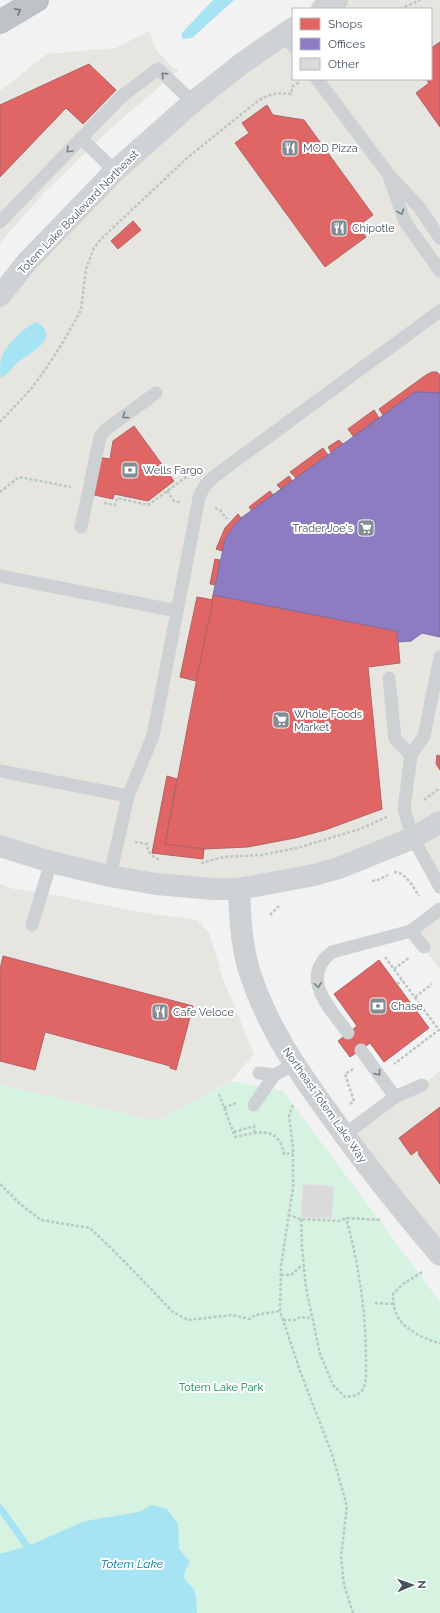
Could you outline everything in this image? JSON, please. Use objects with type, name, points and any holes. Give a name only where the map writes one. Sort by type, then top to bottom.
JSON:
[{"type":"highway","points":[[0,22],[37,0]]},
{"type":"street","points":[[324,8],[337,0]]},
{"type":"street","name":"Totem Lake Boulevard Northeast","points":[[0,296],[27,262],[115,171],[192,102],[241,64],[290,36]]},
{"type":"street","points":[[0,846],[51,862],[110,876],[156,884],[214,889],[239,889],[314,875],[339,868],[413,838],[440,822]]},
{"type":"street","name":"Northeast Totem Lake Way","points":[[239,889],[243,943],[249,969],[270,1022],[294,1065],[344,1135],[440,1255]]},
{"type":"lane","points":[[0,222],[122,96],[158,69],[192,102]]},
{"type":"lane","points":[[318,80],[389,175],[418,207],[440,238]]},
{"type":"lane","points":[[80,138],[115,171]]},
{"type":"lane","points":[[389,175],[405,222],[440,271]]},
{"type":"lane","points":[[110,876],[128,796],[153,736],[199,498],[203,488],[209,480],[440,312]]},
{"type":"lane","points":[[82,527],[100,436],[105,430],[156,393]]},
{"type":"lane","points":[[0,576],[177,611]]},
{"type":"lane","points":[[440,658],[424,736],[410,756],[404,809],[413,838],[440,887]]},
{"type":"lane","points":[[389,678],[395,739],[410,756]]},
{"type":"lane","points":[[0,771],[128,796]]},
{"type":"lane","points":[[32,925],[51,862]]},
{"type":"lane","points":[[348,1033],[321,995],[317,985],[318,973],[321,963],[325,957],[332,952],[411,930],[440,909]]},
{"type":"lane","points":[[411,930],[424,947]]},
{"type":"lane","points":[[361,1050],[395,1097]]},
{"type":"lane","points":[[254,1105],[274,1075],[294,1065]]},
{"type":"lane","points":[[259,1074],[274,1075]]},
{"type":"lane","points":[[344,1135],[395,1097],[422,1085]]},
{"type":"path","points":[[402,8],[420,0]]},
{"type":"path","points":[[0,422],[31,389],[66,338],[81,310],[86,269],[94,248],[100,239],[187,158],[259,100],[269,95],[280,93],[291,94],[293,86]]},
{"type":"path","points":[[424,800],[440,788]]},
{"type":"path","points":[[196,863],[203,863],[223,857],[260,855],[297,848],[340,836],[380,821]]},
{"type":"path","points":[[136,842],[146,844],[150,853],[155,858],[161,860]]},
{"type":"path","points":[[373,941],[395,968],[402,980],[439,1030],[392,1065]]},
{"type":"path","points":[[397,984],[402,980]]},
{"type":"path","points":[[415,997],[432,984]]},
{"type":"path","points":[[349,1104],[354,1101],[346,1074],[353,1069],[357,1074]]},
{"type":"path","points":[[219,1094],[235,1137],[268,1132],[276,1137],[282,1144],[284,1154],[293,1153]]},
{"type":"path","points":[[224,1108],[238,1102]]},
{"type":"path","points":[[293,1105],[289,1116],[293,1153],[293,1188],[288,1215],[281,1276],[280,1311],[300,1371],[332,1454],[347,1506],[341,1557],[344,1585],[353,1613]]},
{"type":"path","points":[[234,1132],[254,1126],[255,1133]]},
{"type":"path","points":[[0,1184],[20,1204],[41,1220],[90,1228],[118,1254],[173,1312],[188,1320],[232,1315],[250,1319],[255,1315],[280,1311]]},
{"type":"path","points":[[288,1215],[301,1219],[339,1221],[346,1218],[382,1220]]},
{"type":"path","points":[[301,1219],[306,1288],[320,1354],[333,1386],[344,1397],[356,1396],[363,1389],[366,1373],[366,1338],[362,1297],[357,1263],[346,1218]]},
{"type":"path","points":[[281,1276],[291,1275],[300,1267],[304,1267]]},
{"type":"path","points":[[422,1272],[403,1284],[393,1294],[393,1304],[399,1319],[412,1331],[432,1342],[440,1343]]},
{"type":"path","points":[[375,1303],[393,1304]]},
{"type":"path","points":[[283,1320],[296,1320],[300,1317],[312,1317]]},
{"type":"shaded area","points":[[337,0],[440,0],[440,887],[413,838],[239,889],[0,846],[0,296],[27,262],[292,29],[292,80],[432,80],[432,8],[324,8]]},
{"type":"shaded area","points":[[149,31],[156,50],[173,68],[179,70],[109,130],[43,194],[0,243],[0,91],[47,54],[116,48]]},
{"type":"shaded area","points":[[0,884],[14,889],[65,897],[133,911],[197,920],[209,932],[223,979],[254,1054],[231,1081],[157,1121],[0,1085]]},
{"type":"shaded area","points":[[440,909],[440,969],[411,931]]},
{"type":"shaded area","points":[[440,1071],[440,1255],[344,1135],[422,1085]]},
{"type":"green space","name":"Totem Lake Park","points":[[232,1081],[283,1091],[440,1302],[440,1613],[0,1613],[0,1085],[157,1121]]},
{"type":"water","points":[[213,0],[234,0],[192,38],[182,39],[182,33]]},
{"type":"water","points":[[37,322],[44,328],[46,334],[45,340],[34,351],[16,364],[6,374],[0,377],[1,358],[7,347],[27,327]]},
{"type":"water","name":"Totem Lake","points":[[152,1505],[167,1509],[178,1524],[179,1549],[190,1562],[186,1569],[184,1578],[191,1585],[195,1593],[197,1613],[0,1613],[0,1553],[28,1546],[85,1521],[139,1512]]},
{"type":"building: Shops","points":[[440,42],[440,127],[416,93],[429,83],[427,80],[432,80],[432,47]]},
{"type":"building: Shops","points":[[89,64],[116,90],[83,124],[66,108],[0,177],[0,105]]},
{"type":"building: Shops","points":[[267,105],[273,115],[304,120],[373,215],[358,226],[366,237],[325,267],[235,143],[249,133],[242,123]]},
{"type":"building: Shops","points":[[133,221],[141,230],[118,249],[111,241]]},
{"type":"building: Shops","points":[[432,372],[437,372],[440,375],[440,393],[415,392],[383,415],[379,409]]},
{"type":"building: Shops","points":[[374,410],[379,418],[353,436],[348,429]]},
{"type":"building: Shops","name":"Wells Fargo","points":[[134,426],[174,481],[148,501],[114,494],[113,499],[90,494],[97,457],[110,459],[113,441]]},
{"type":"building: Shops","points":[[339,440],[343,444],[331,452],[328,447]]},
{"type":"building: Shops","points":[[323,448],[328,455],[296,478],[290,472]]},
{"type":"building: Shops","points":[[289,476],[292,481],[281,489],[277,485]]},
{"type":"building: Shops","points":[[270,491],[273,495],[252,511],[249,507]]},
{"type":"building: Shops","points":[[238,514],[241,518],[225,540],[222,551],[216,549],[225,528]]},
{"type":"building: Shops","points":[[215,559],[220,560],[216,585],[210,584]]},
{"type":"building: Shops","name":"Whole Foods Market","points":[[213,595],[397,631],[400,663],[368,667],[382,809],[325,830],[295,838],[248,847],[204,849],[165,844]]},
{"type":"building: Shops","points":[[197,597],[213,600],[196,681],[180,677]]},
{"type":"building: Shops","points":[[437,755],[440,756],[440,770],[436,764]]},
{"type":"building: Shops","points":[[167,776],[177,779],[165,844],[204,849],[203,859],[152,853]]},
{"type":"building: Shops","points":[[3,956],[193,1006],[176,1070],[170,1068],[170,1066],[45,1032],[35,1070],[0,1061],[0,969]]},
{"type":"building: Shops","name":"Chase","points":[[379,960],[429,1028],[384,1062],[370,1043],[350,1057],[338,1041],[357,1026],[334,994]]},
{"type":"building: Shops","points":[[440,1107],[440,1184],[418,1154],[418,1150],[411,1155],[399,1138]]},
{"type":"building: Offices","points":[[415,392],[440,393],[440,637],[422,633],[411,641],[398,642],[397,631],[213,595],[225,540],[241,518]]},
{"type":"building: Other","points":[[303,1184],[334,1186],[332,1219],[301,1217]]},
{"type":"waterway","points":[[0,1508],[33,1554]]},
{"type":"place","name":"MOD Pizza","points":[[290,148]]},
{"type":"place","name":"Chipotle","points":[[339,228]]},
{"type":"place","name":"Wells Fargo","points":[[130,470]]},
{"type":"place","name":"Trader Joe's","points":[[366,528]]},
{"type":"place","name":"Whole Foods Market","points":[[281,720]]},
{"type":"place","name":"Chase","points":[[378,1006]]},
{"type":"place","name":"Cafe Veloce","points":[[160,1012]]}]
